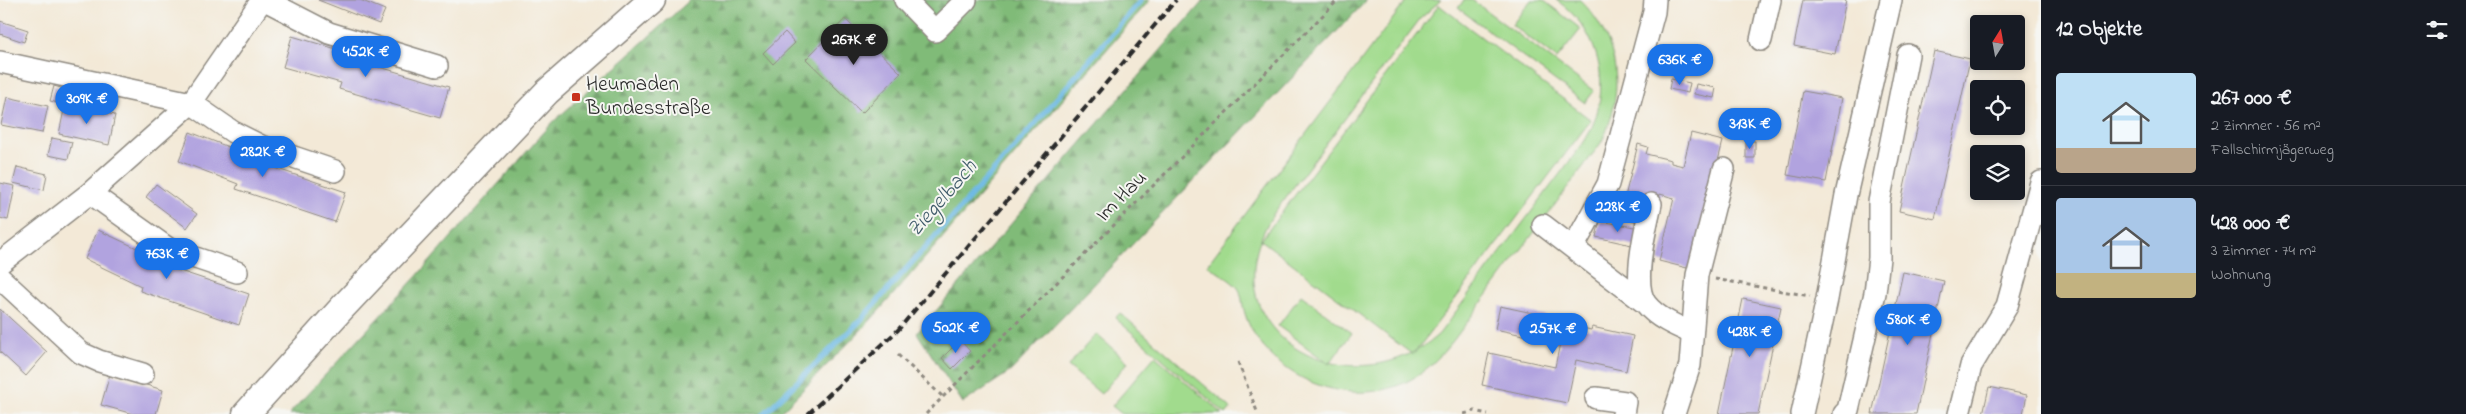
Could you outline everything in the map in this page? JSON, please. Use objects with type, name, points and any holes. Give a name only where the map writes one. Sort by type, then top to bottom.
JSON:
[{"type":"main road","points":[[246,414],[342,308],[547,92],[650,1]]},
{"type":"street","points":[[143,374],[99,361],[80,353],[3,263],[90,193],[190,103],[264,0],[328,33],[437,66]]},
{"type":"street","points":[[905,0],[935,31],[966,0]]},
{"type":"street","points":[[1573,248],[1608,184],[1654,12],[1655,0]]},
{"type":"street","points":[[1761,40],[1770,0]]},
{"type":"street","points":[[1802,414],[1827,299],[1846,195],[1891,0]]},
{"type":"street","points":[[1844,414],[1848,410],[1875,293],[1879,258],[1879,202],[1908,55]]},
{"type":"street","points":[[0,62],[190,103],[233,132],[260,146],[335,171]]},
{"type":"street","points":[[1674,414],[1690,365],[1697,275],[1724,168]]},
{"type":"street","points":[[1958,414],[1971,366],[2007,306],[2041,182]]},
{"type":"street","points":[[90,193],[169,249],[237,272]]},
{"type":"street","points":[[1846,195],[1879,202]]},
{"type":"street","points":[[1645,303],[1640,277],[1640,252],[1651,204]]},
{"type":"street","points":[[1542,225],[1668,322],[1692,333]]},
{"type":"street","points":[[1596,398],[1625,402],[1623,414]]},
{"type":"path","name":"Im Hau","points":[[926,414],[1338,0]]},
{"type":"path","points":[[1697,275],[1827,299]]},
{"type":"path","points":[[898,355],[943,398]]},
{"type":"path","points":[[1238,362],[1258,414]]},
{"type":"path","points":[[1464,414],[1474,411],[1488,414]]},
{"type":"green space","points":[[690,0],[1150,0],[870,321],[779,414],[289,414],[417,276],[553,122]]},
{"type":"green space","points":[[1204,0],[1367,0],[1011,371],[963,403],[917,333]]},
{"type":"green space","points":[[1407,0],[1441,0],[1420,19],[1274,213],[1256,255],[1256,293],[1270,324],[1295,348],[1328,362],[1365,365],[1403,357],[1439,334],[1584,142],[1593,124],[1599,104],[1601,85],[1599,65],[1584,29],[1572,13],[1556,0],[1580,0],[1604,32],[1611,49],[1615,68],[1616,87],[1614,105],[1601,143],[1453,341],[1431,365],[1404,383],[1385,389],[1365,392],[1326,388],[1290,371],[1275,359],[1255,336],[1245,314],[1238,288],[1207,265]]},
{"type":"green space","points":[[1464,0],[1472,0],[1594,91],[1585,103],[1458,8]]},
{"type":"green space","points":[[1531,0],[1543,0],[1581,29],[1557,59],[1512,25]]},
{"type":"green space","points":[[1439,5],[1591,120],[1413,355],[1261,240]]},
{"type":"green space","points":[[1301,295],[1352,333],[1329,364],[1278,326]]},
{"type":"green space","points":[[1120,313],[1231,408],[1226,414],[1115,318]]},
{"type":"green space","points":[[1096,334],[1128,362],[1101,394],[1068,366]]},
{"type":"green space","points":[[1155,356],[1223,414],[1122,414],[1112,406]]},
{"type":"building","points":[[318,0],[360,0],[385,10],[379,24]]},
{"type":"building","points":[[1803,0],[1846,0],[1835,54],[1794,46]]},
{"type":"building","points":[[845,19],[901,73],[862,113],[806,59]]},
{"type":"building","points":[[0,21],[28,30],[24,42],[0,34]]},
{"type":"building","points":[[785,32],[795,43],[773,64],[763,53]]},
{"type":"building","points":[[292,36],[350,53],[348,58],[449,87],[440,118],[339,89],[341,83],[283,67]]},
{"type":"building","points":[[1934,51],[1970,59],[1935,219],[1899,211]]},
{"type":"building","points":[[1671,79],[1690,83],[1688,93],[1669,89]]},
{"type":"building","points":[[1696,84],[1716,88],[1714,98],[1694,94]]},
{"type":"building","points":[[54,86],[71,91],[67,105],[50,101]]},
{"type":"building","points":[[1803,91],[1842,98],[1826,182],[1787,175]]},
{"type":"building","points":[[7,97],[48,106],[42,133],[1,125]]},
{"type":"building","points":[[65,105],[115,115],[109,145],[59,134]]},
{"type":"building","points":[[190,132],[249,155],[248,159],[346,192],[335,222],[236,189],[238,184],[179,161]]},
{"type":"building","points":[[1691,133],[1723,141],[1691,269],[1659,261],[1674,198],[1660,194],[1659,198],[1646,195],[1639,222],[1620,217],[1638,144],[1648,147],[1646,154],[1671,160],[1671,163],[1683,166]]},
{"type":"building","points":[[52,138],[72,142],[68,159],[48,155]]},
{"type":"building","points":[[1746,141],[1755,141],[1755,158],[1746,158]]},
{"type":"building","points":[[17,167],[47,174],[44,190],[13,183]]},
{"type":"building","points":[[0,183],[15,186],[8,220],[0,218]]},
{"type":"building","points":[[156,184],[197,214],[187,228],[146,197]]},
{"type":"building","points":[[1600,221],[1640,228],[1636,246],[1596,237]]},
{"type":"building","points":[[98,230],[156,257],[153,262],[249,294],[239,325],[140,291],[141,286],[85,259]]},
{"type":"building","points":[[1903,272],[1944,281],[1916,414],[1872,414]]},
{"type":"building","points":[[1743,299],[1781,307],[1758,414],[1719,414]]},
{"type":"building","points":[[1500,306],[1584,324],[1583,328],[1591,330],[1592,327],[1633,336],[1626,371],[1576,360],[1567,403],[1482,385],[1489,353],[1555,367],[1560,343],[1495,329]]},
{"type":"building","points":[[0,309],[47,352],[26,376],[0,352]]},
{"type":"building","points":[[960,340],[970,351],[952,369],[942,358]]},
{"type":"building","points":[[110,374],[163,390],[156,414],[133,414],[101,405]]},
{"type":"building","points":[[1989,387],[2027,395],[2023,414],[1983,414]]},
{"type":"waterway","name":"Ziegelbach","points":[[764,414],[859,322],[1021,140],[1141,0]]},
{"type":"railway","points":[[808,414],[898,330],[1176,0]]},
{"type":"place","name":"Heumaden Bundesstraße","points":[[576,97]]}]
